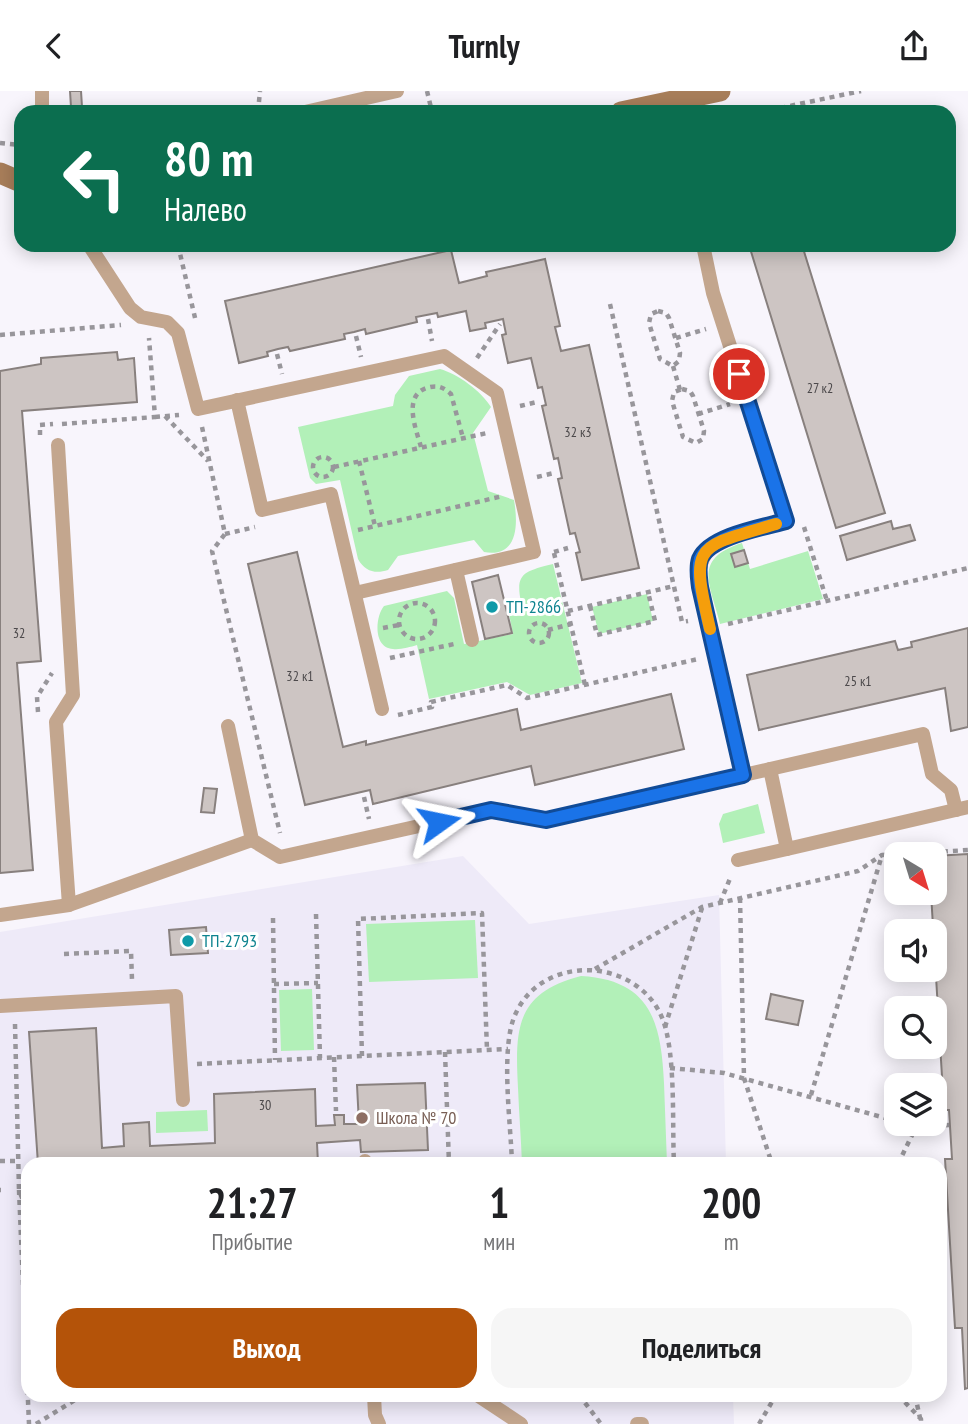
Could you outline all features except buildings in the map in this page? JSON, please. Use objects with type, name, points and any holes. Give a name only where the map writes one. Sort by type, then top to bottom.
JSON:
[{"type":"street","points":[[654,105],[720,91]]},
{"type":"lane","points":[[336,105],[397,91]]},
{"type":"lane","points":[[94,252],[130,308],[141,317],[167,322],[178,333],[198,409],[444,356],[497,393],[534,552],[355,593]]},
{"type":"lane","points":[[705,252],[723,324],[786,521],[723,540],[705,552],[698,571],[743,775]]},
{"type":"lane","points":[[237,400],[262,510],[331,494],[382,709]]},
{"type":"lane","points":[[58,445],[73,695],[57,722],[69,905]]},
{"type":"lane","points":[[456,570],[472,640]]},
{"type":"lane","points":[[228,726],[252,840],[280,857],[491,810],[546,820],[923,734],[932,774],[951,790],[962,808],[738,860]]},
{"type":"lane","points":[[770,769],[787,849]]},
{"type":"lane","points":[[0,915],[69,905],[252,840]]},
{"type":"lane","points":[[7,1006],[176,996],[183,1100]]},
{"type":"lane","points":[[375,1402],[379,1424]]},
{"type":"lane","points":[[488,1402],[521,1424]]},
{"type":"path","points":[[794,105],[860,91]]},
{"type":"path","points":[[180,252],[196,324]]},
{"type":"path","points":[[610,304],[682,622],[694,619]]},
{"type":"path","points":[[673,366],[681,358],[676,338],[666,313],[658,311],[651,314],[649,323],[660,359],[673,366],[680,390]]},
{"type":"path","points":[[428,320],[433,346],[443,344]]},
{"type":"path","points":[[477,359],[500,324]]},
{"type":"path","points":[[676,338],[723,324]]},
{"type":"path","points":[[356,336],[362,361],[373,359]]},
{"type":"path","points":[[468,353],[486,366]]},
{"type":"path","points":[[272,380],[283,378],[278,354]]},
{"type":"path","points":[[421,447],[412,405],[418,393],[432,387],[445,389],[451,394],[463,438]]},
{"type":"path","points":[[680,390],[690,391],[704,436],[693,444],[683,437],[672,401],[674,392],[680,390]]},
{"type":"path","points":[[517,396],[523,418]]},
{"type":"path","points":[[698,414],[747,399]]},
{"type":"path","points":[[520,406],[537,402]]},
{"type":"path","points":[[198,409],[225,534],[212,551],[277,827],[288,840]]},
{"type":"path","points":[[165,416],[209,463]]},
{"type":"path","points":[[334,467],[505,428]]},
{"type":"path","points":[[322,457],[329,458],[334,467],[332,474],[323,477],[317,475],[313,466],[322,457]]},
{"type":"path","points":[[359,461],[374,526]]},
{"type":"path","points":[[534,465],[540,489]]},
{"type":"path","points":[[537,477],[554,473]]},
{"type":"path","points":[[341,534],[520,492]]},
{"type":"path","points":[[551,539],[586,685]]},
{"type":"path","points":[[554,552],[568,548]]},
{"type":"path","points":[[710,629],[968,568]]},
{"type":"path","points":[[568,611],[674,586]]},
{"type":"path","points":[[590,606],[597,635],[655,621],[648,592]]},
{"type":"path","points":[[415,603],[427,605],[435,615],[432,632],[421,639],[405,635],[399,625],[401,613],[415,603]]},
{"type":"path","points":[[536,623],[545,625],[548,630],[547,639],[541,642],[530,637],[531,627],[536,623]]},
{"type":"path","points":[[548,630],[571,624]]},
{"type":"path","points":[[421,639],[423,651]]},
{"type":"path","points":[[371,662],[472,640]]},
{"type":"path","points":[[432,707],[431,702],[506,685],[527,698],[716,655]]},
{"type":"path","points":[[364,797],[372,830]]},
{"type":"path","points":[[947,851],[968,850]]},
{"type":"path","points":[[594,969],[702,907],[858,871],[882,855]]},
{"type":"path","points":[[811,1095],[882,855]]},
{"type":"path","points":[[720,902],[738,860]]},
{"type":"path","points":[[740,898],[744,1078],[770,1157]]},
{"type":"path","points":[[665,1028],[702,907]]},
{"type":"path","points":[[362,1056],[358,919],[413,916],[482,913],[487,1050]]},
{"type":"path","points":[[316,914],[320,1058]]},
{"type":"path","points":[[273,918],[275,1060]]},
{"type":"path","points":[[64,954],[131,951],[133,999]]},
{"type":"path","points":[[512,1157],[507,1040],[515,1013],[531,991],[554,976],[580,969],[606,970],[630,980],[649,997],[665,1028],[670,1068],[674,1157]]},
{"type":"path","points":[[274,984],[318,983]]},
{"type":"path","points":[[7,1006],[19,1161],[21,1237]]},
{"type":"path","points":[[180,1065],[508,1049]]},
{"type":"path","points":[[444,1052],[449,1157]]},
{"type":"path","points":[[334,1057],[336,1111]]},
{"type":"path","points":[[670,1068],[723,1073],[811,1095],[884,1117]]},
{"type":"path","points":[[901,1157],[912,1136]]},
{"type":"path","points":[[0,1161],[19,1161]]},
{"type":"path","points":[[19,1190],[21,1195]]},
{"type":"path","points":[[28,1402],[29,1424]]},
{"type":"path","points":[[36,1424],[72,1402]]},
{"type":"path","points":[[584,1402],[601,1424]]},
{"type":"path","points":[[759,1424],[772,1402]]},
{"type":"path","points":[[904,1402],[921,1421]]},
{"type":"path","points":[[917,1402],[921,1421]]},
{"type":"shaded area","name":"Школа № 70","points":[[463,856],[529,924],[719,895],[726,1157],[21,1157],[21,1402],[733,1402],[734,1424],[0,1424],[0,932]]},
{"type":"green space","points":[[440,369],[468,384],[491,407],[473,433],[488,491],[514,500],[514,537],[504,550],[496,552],[484,552],[474,540],[398,556],[388,570],[371,571],[358,559],[340,480],[316,484],[310,478],[298,427],[393,406],[395,395],[409,376]]},
{"type":"green space","points":[[742,543],[750,569],[808,551],[823,599],[720,624],[709,585],[710,565],[726,549]]},
{"type":"green space","points":[[553,564],[582,683],[530,695],[507,682],[429,699],[417,645],[393,649],[387,647],[379,638],[379,617],[384,606],[447,591],[454,598],[464,644],[513,634],[509,614],[523,610],[519,589],[522,577],[533,570]]},
{"type":"green space","points":[[647,594],[653,621],[599,634],[592,607]]},
{"type":"green space","points":[[758,804],[765,833],[723,843],[719,824],[723,814]]},
{"type":"green space","points":[[475,920],[478,978],[369,982],[366,924]]},
{"type":"green space","points":[[581,976],[605,979],[623,986],[648,1008],[660,1041],[667,1157],[522,1157],[517,1067],[519,1031],[531,1003],[559,983]]},
{"type":"green space","points":[[312,989],[314,1050],[281,1051],[279,990]]},
{"type":"green space","points":[[207,1110],[208,1131],[156,1133],[156,1112]]},
{"type":"slow traffic","points":[[710,629],[698,571],[705,552],[723,540],[776,524]]},
{"type":"place","name":"ТП-2866","points":[[492,607]]},
{"type":"place","name":"ТП-2793","points":[[188,941]]},
{"type":"place","name":"Школа № 70","points":[[362,1118]]},
{"type":"route","points":[[439,822],[491,810],[546,820],[743,775],[698,571],[700,560],[713,545],[786,521],[739,374]]}]
